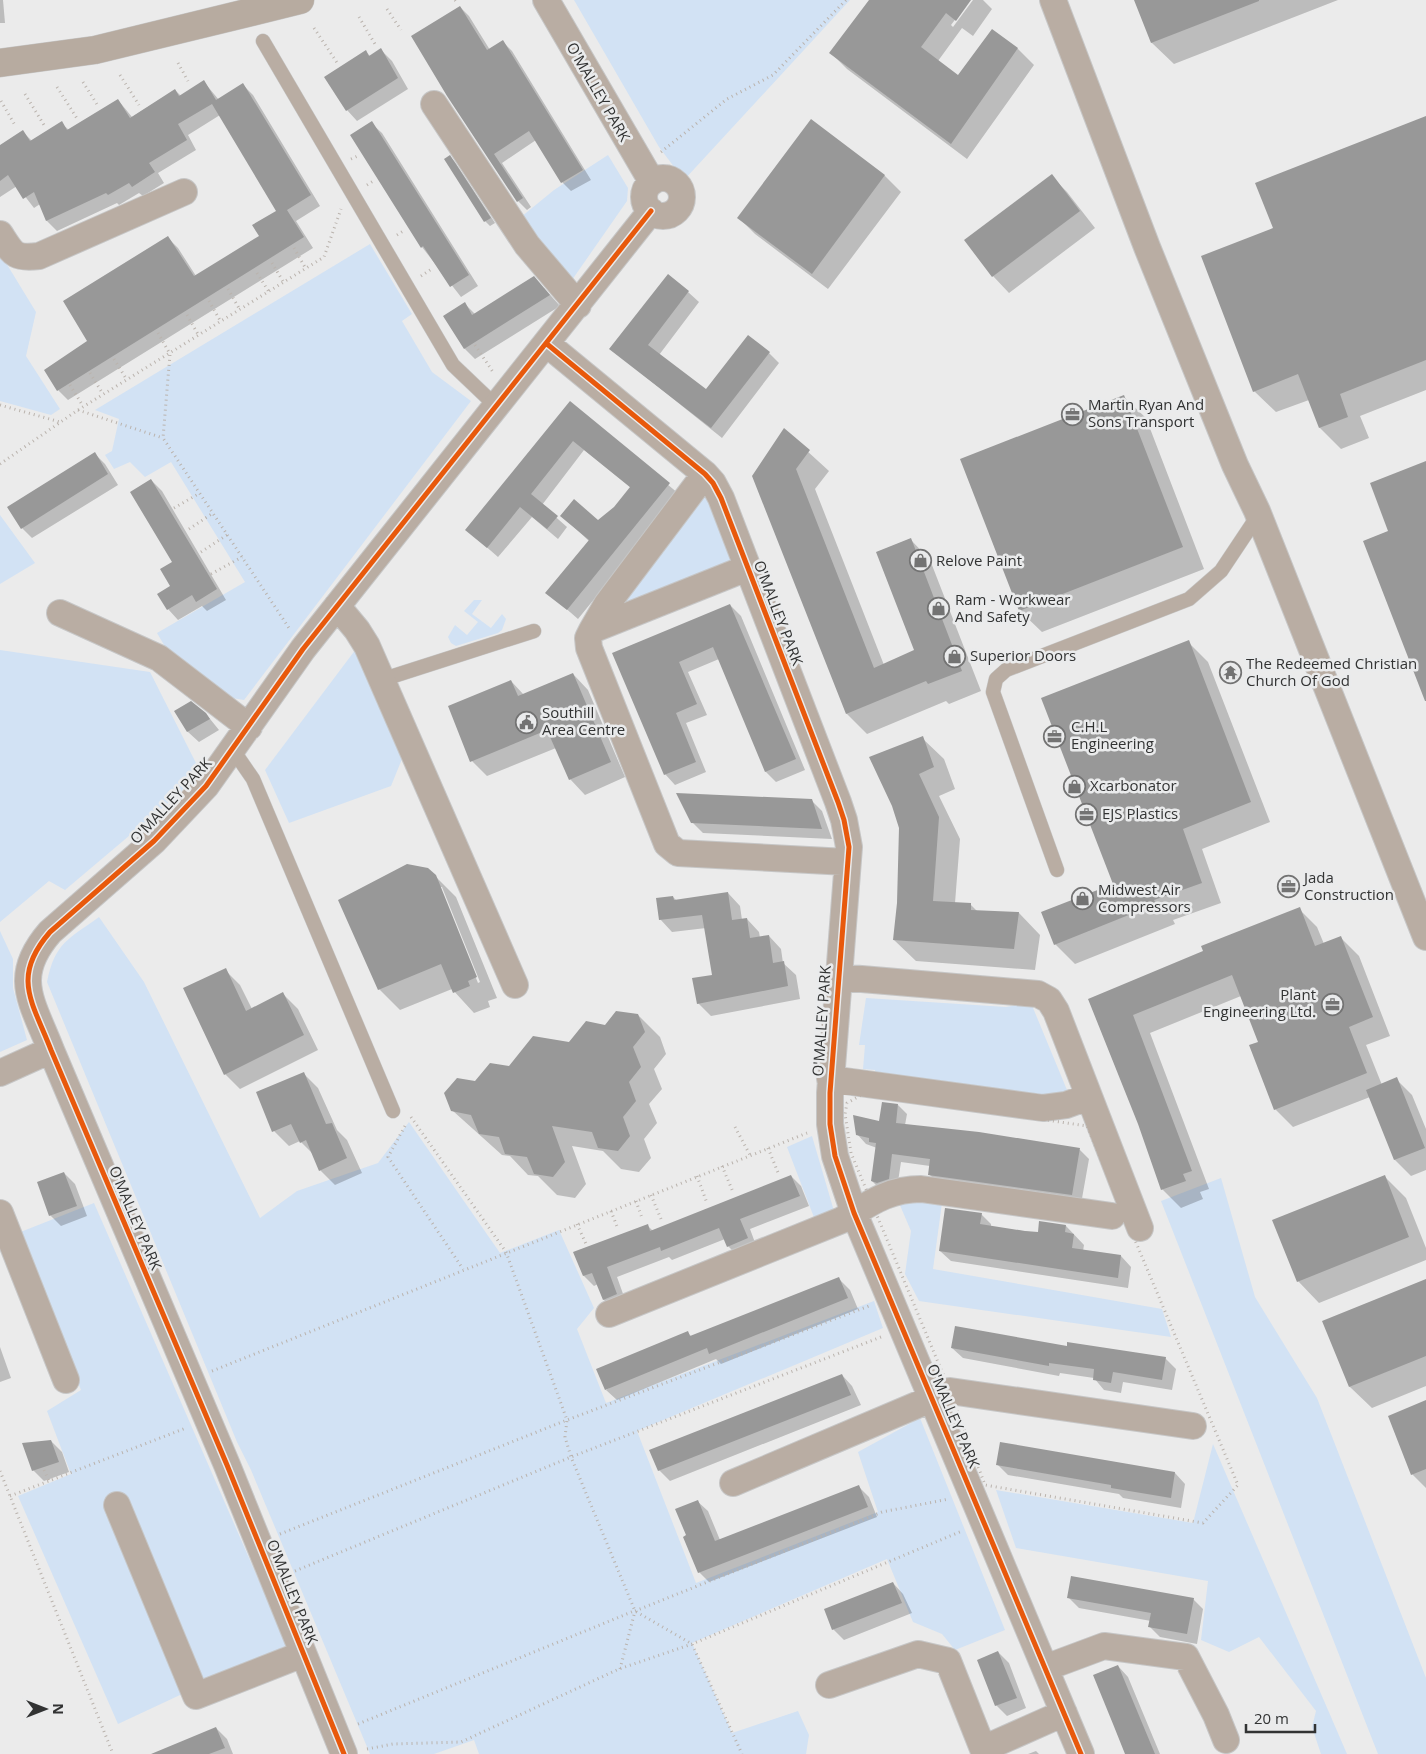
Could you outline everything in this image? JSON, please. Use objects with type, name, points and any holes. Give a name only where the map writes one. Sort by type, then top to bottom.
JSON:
[{"type":"main road","points":[[0,63],[95,50],[300,0]]},
{"type":"street","name":"O'MALLEY PARK","points":[[341,1747],[208,1420],[51,1050],[28,989],[27,976],[30,962],[38,946],[94,891],[154,841],[206,786],[303,649],[651,211],[660,216],[670,215],[676,211],[682,200],[682,193],[675,182],[664,178],[652,182],[546,0]]},
{"type":"street","points":[[1053,0],[1146,247],[1235,465],[1259,514],[1419,899],[1426,937]]},
{"type":"street","points":[[434,104],[528,245],[578,305]]},
{"type":"street","points":[[0,234],[12,254],[24,258],[39,256],[184,192]]},
{"type":"street","name":"O'MALLEY PARK","points":[[547,344],[705,474],[721,498],[844,820],[849,847],[830,1079],[830,1124],[835,1156],[862,1207],[890,1298],[902,1329],[941,1395],[972,1494],[1081,1754]]},
{"type":"street","points":[[705,474],[607,604],[588,638],[589,648],[667,844],[672,849],[678,853],[847,862]]},
{"type":"street","points":[[592,630],[748,568]]},
{"type":"street","points":[[337,606],[362,637],[515,985]]},
{"type":"street","points":[[60,613],[159,658],[249,727]]},
{"type":"street","points":[[838,977],[1038,994],[1049,1000],[1056,1011],[1140,1228]]},
{"type":"street","points":[[0,1073],[51,1050]]},
{"type":"street","points":[[830,1079],[1043,1108],[1066,1104],[1088,1097]]},
{"type":"street","points":[[609,1314],[842,1220],[862,1207],[909,1189],[921,1189],[1112,1216]]},
{"type":"street","points":[[0,1213],[66,1380]]},
{"type":"street","points":[[733,1483],[941,1395],[1193,1426]]},
{"type":"street","points":[[117,1505],[196,1696],[303,1654]]},
{"type":"street","points":[[1045,1668],[1104,1646],[1186,1657],[1216,1715],[1226,1740]]},
{"type":"street","points":[[829,1685],[918,1654],[948,1661],[984,1751],[1064,1713]]},
{"type":"lane","points":[[263,41],[453,365],[496,406]]},
{"type":"lane","points":[[1057,870],[993,692],[996,679],[1006,670],[1189,599],[1221,571],[1259,514]]},
{"type":"lane","points":[[381,680],[534,631]]},
{"type":"lane","points":[[233,750],[253,779],[393,1111]]},
{"type":"path","points":[[658,155],[727,99],[773,75],[846,0]]},
{"type":"path","points":[[387,9],[401,30]]},
{"type":"path","points":[[359,17],[376,44]]},
{"type":"path","points":[[314,28],[338,64]]},
{"type":"path","points":[[178,63],[188,81]]},
{"type":"path","points":[[120,75],[139,105]]},
{"type":"path","points":[[83,82],[98,106]]},
{"type":"path","points":[[57,87],[78,120]]},
{"type":"path","points":[[25,94],[44,125]]},
{"type":"path","points":[[1,101],[16,127]]},
{"type":"path","points":[[0,464],[103,394],[324,257],[348,187]]},
{"type":"path","points":[[294,248],[306,269]]},
{"type":"path","points":[[272,263],[284,283]]},
{"type":"path","points":[[256,273],[269,292]]},
{"type":"path","points":[[228,289],[240,310]]},
{"type":"path","points":[[209,301],[221,322]]},
{"type":"path","points":[[187,315],[199,336]]},
{"type":"path","points":[[158,334],[170,354],[163,438]]},
{"type":"path","points":[[475,346],[497,377]]},
{"type":"path","points":[[114,359],[127,380]]},
{"type":"path","points":[[90,374],[103,394]]},
{"type":"path","points":[[70,386],[83,407]]},
{"type":"path","points":[[0,405],[60,422]]},
{"type":"path","points":[[78,410],[163,438],[303,649]]},
{"type":"path","points":[[174,508],[200,493]]},
{"type":"path","points":[[188,530],[213,513]]},
{"type":"path","points":[[201,552],[228,535]]},
{"type":"path","points":[[211,574],[242,557]]},
{"type":"path","points":[[865,1094],[1087,1126],[1238,1484],[1203,1523],[985,1485],[941,1395],[862,1207],[845,1114],[847,1103],[865,1094]]},
{"type":"path","points":[[393,1111],[410,1116],[506,1252],[567,1420],[565,1437],[571,1457],[635,1611],[692,1644],[742,1754]]},
{"type":"path","points":[[410,1116],[388,1156],[463,1269]]},
{"type":"path","points":[[190,1380],[463,1269],[830,1124]]},
{"type":"path","points":[[735,1127],[750,1155]]},
{"type":"path","points":[[768,1148],[779,1175]]},
{"type":"path","points":[[722,1166],[733,1192]]},
{"type":"path","points":[[697,1176],[707,1203]]},
{"type":"path","points":[[651,1195],[661,1219]]},
{"type":"path","points":[[636,1201],[642,1218]]},
{"type":"path","points":[[611,1210],[618,1229]]},
{"type":"path","points":[[577,1224],[586,1244]]},
{"type":"path","points":[[259,1543],[567,1420],[890,1298]]},
{"type":"path","points":[[274,1580],[571,1457],[902,1329]]},
{"type":"path","points":[[10,1496],[208,1420]]},
{"type":"path","points":[[44,1470],[49,1481]]},
{"type":"path","points":[[0,1471],[113,1754]]},
{"type":"path","points":[[341,1747],[635,1611],[882,1512],[972,1494]]},
{"type":"path","points":[[341,1747],[461,1742],[619,1669],[692,1644],[984,1522]]},
{"type":"path","points":[[619,1669],[635,1611]]},
{"type":"shaded area","points":[[574,0],[850,0],[684,180],[659,147]]},
{"type":"shaded area","points":[[608,155],[628,188],[627,201],[572,280],[521,217],[554,190]]},
{"type":"shaded area","points":[[370,244],[412,314],[402,321],[432,372],[471,401],[244,700],[232,698],[167,650],[157,633],[245,582],[171,462],[145,477],[130,462],[114,469],[105,455],[112,451],[119,419],[95,410]]},
{"type":"shaded area","points":[[0,253],[36,312],[26,356],[60,409],[51,415],[0,401]]},
{"type":"shaded area","points":[[710,495],[735,561],[630,605],[624,603],[696,497]]},
{"type":"shaded area","points":[[0,515],[35,563],[0,584]]},
{"type":"shaded area","points":[[474,600],[482,600],[472,614],[491,628],[502,614],[506,619],[502,630],[498,633],[456,646],[451,643],[448,637],[455,625],[467,635],[478,622],[464,611]]},
{"type":"shaded area","points":[[356,649],[404,754],[391,786],[289,823],[265,770]]},
{"type":"shaded area","points":[[0,650],[150,672],[197,765],[181,792],[65,890],[49,881],[0,922]]},
{"type":"shaded area","points":[[99,917],[144,982],[260,1218],[297,1191],[378,1163],[409,1122],[500,1253],[559,1230],[594,1308],[577,1329],[606,1403],[874,1301],[883,1328],[637,1431],[696,1583],[878,1512],[858,1452],[920,1418],[1005,1630],[955,1650],[942,1634],[913,1622],[887,1559],[692,1643],[732,1733],[798,1711],[809,1735],[806,1754],[479,1754],[474,1740],[434,1754],[370,1754],[251,1470],[237,1442],[47,982],[54,958],[59,950],[71,937]]},
{"type":"shaded area","points":[[0,931],[13,959],[13,988],[27,1040],[0,1052]]},
{"type":"shaded area","points":[[866,998],[1006,1007],[1031,1003],[1067,1090],[1058,1096],[1045,1098],[875,1074],[875,1070],[863,1069],[865,1045],[859,1045]]},
{"type":"shaded area","points":[[812,1136],[834,1211],[815,1220],[787,1147]]},
{"type":"shaded area","points":[[1221,1178],[1255,1297],[1317,1398],[1426,1678],[1426,1754],[1378,1754],[1161,1201]]},
{"type":"shaded area","points":[[94,1203],[287,1645],[118,1724],[18,1496],[71,1474],[47,1411],[81,1390],[18,1233]]},
{"type":"shaded area","points":[[899,1203],[942,1203],[933,1269],[1162,1309],[1171,1337],[919,1301],[905,1274],[911,1231]]},
{"type":"shaded area","points":[[1213,1444],[1347,1754],[1321,1754],[1312,1727],[1316,1711],[1259,1637],[1229,1652],[1201,1640],[1208,1581],[1016,1548],[996,1490],[1193,1523]]},
{"type":"building","points":[[869,0],[971,0],[956,21],[946,13],[921,47],[958,75],[992,29],[1018,48],[951,144],[829,53]]},
{"type":"building","points":[[1134,0],[1259,0],[1259,1],[1151,43]]},
{"type":"building","points":[[460,6],[487,50],[503,40],[583,170],[561,183],[529,131],[494,154],[523,198],[517,202],[447,96],[411,36]]},
{"type":"building","points":[[381,48],[398,78],[346,111],[324,77],[366,50],[369,56]]},
{"type":"building","points":[[204,80],[216,100],[243,83],[311,195],[287,210],[304,237],[57,391],[44,370],[87,341],[63,301],[168,236],[194,276],[259,236],[252,225],[276,211],[212,104],[178,124],[187,140],[149,163],[155,172],[132,187],[129,183],[108,195],[106,193],[46,221],[34,192],[23,199],[8,175],[0,181],[0,145],[23,130],[30,141],[62,121],[67,130],[118,99],[130,118],[175,89],[179,96]]},
{"type":"building","points":[[1426,116],[1426,360],[1340,394],[1348,417],[1319,428],[1298,374],[1253,392],[1201,256],[1273,228],[1255,183]]},
{"type":"building","points":[[811,119],[885,175],[812,274],[737,218]]},
{"type":"building","points":[[372,121],[469,275],[450,287],[423,246],[421,248],[350,135]]},
{"type":"building","points":[[450,155],[491,218],[484,222],[444,159]]},
{"type":"building","points":[[1052,174],[1080,211],[992,277],[964,240]]},
{"type":"building","points":[[668,274],[689,291],[648,345],[706,389],[748,335],[770,352],[711,428],[609,349]]},
{"type":"building","points":[[534,276],[550,295],[464,349],[443,316],[465,302],[472,315]]},
{"type":"building","points":[[1124,395],[1183,547],[1019,611],[960,459]]},
{"type":"building","points":[[570,401],[670,483],[567,610],[545,593],[589,540],[560,516],[574,499],[598,520],[614,507],[630,487],[573,441],[531,494],[558,516],[547,529],[520,507],[487,548],[465,530]]},
{"type":"building","points":[[784,428],[810,450],[796,469],[874,668],[914,650],[876,552],[911,538],[962,671],[928,684],[926,681],[846,714],[752,476]]},
{"type":"building","points":[[95,452],[108,474],[21,529],[7,507]]},
{"type":"building","points":[[1426,461],[1425,701],[1363,541],[1388,531],[1370,483]]},
{"type":"building","points":[[151,479],[217,589],[196,602],[192,595],[167,610],[157,594],[170,586],[160,569],[172,562],[130,492]]},
{"type":"building","points":[[730,604],[796,759],[765,772],[713,647],[679,662],[697,704],[676,713],[696,762],[664,775],[612,653]]},
{"type":"building","points":[[1189,640],[1251,802],[1183,829],[1202,883],[1154,900],[1156,904],[1054,945],[1041,912],[1113,884],[1041,698]]},
{"type":"building","points":[[573,673],[611,762],[569,780],[547,730],[470,762],[448,706],[511,680],[518,696]]},
{"type":"building","points":[[191,701],[206,713],[210,719],[187,732],[174,711]]},
{"type":"building","points":[[923,736],[934,767],[919,774],[939,817],[933,901],[971,903],[971,910],[1019,912],[1014,949],[893,940],[897,903],[899,828],[892,806],[869,757]]},
{"type":"building","points":[[676,793],[812,799],[822,829],[691,823]]},
{"type":"building","points":[[407,864],[428,868],[436,875],[477,977],[468,981],[470,986],[453,993],[441,964],[378,990],[338,900]]},
{"type":"building","points":[[728,892],[732,920],[747,918],[750,938],[769,935],[773,963],[784,961],[788,986],[697,1004],[692,978],[712,975],[702,915],[659,920],[656,898],[673,896],[674,900]]},
{"type":"building","points":[[1300,907],[1315,946],[1341,936],[1373,1017],[1349,1027],[1367,1073],[1274,1110],[1249,1045],[1258,1042],[1232,975],[1133,1015],[1192,1171],[1183,1174],[1186,1181],[1161,1190],[1138,1124],[1088,999],[1203,951],[1201,946]]},
{"type":"building","points":[[226,968],[246,1011],[283,992],[304,1035],[224,1075],[183,988]]},
{"type":"building","points":[[616,1011],[638,1014],[645,1032],[633,1047],[641,1067],[629,1082],[636,1101],[623,1117],[630,1136],[618,1151],[598,1148],[592,1132],[552,1126],[565,1162],[553,1177],[534,1174],[527,1157],[505,1154],[499,1137],[479,1134],[471,1115],[451,1111],[444,1093],[457,1078],[475,1081],[490,1063],[509,1066],[533,1036],[569,1042],[586,1021],[605,1025]]},
{"type":"building","points":[[304,1072],[326,1124],[332,1123],[347,1158],[319,1171],[306,1140],[300,1143],[291,1124],[272,1132],[256,1092]]},
{"type":"building","points":[[1397,1077],[1425,1148],[1394,1160],[1366,1090]]},
{"type":"building","points":[[882,1102],[898,1104],[896,1123],[979,1132],[1080,1148],[1072,1195],[928,1175],[930,1159],[892,1154],[889,1179],[877,1183],[871,1181],[876,1143],[869,1142],[869,1138],[856,1135],[853,1115],[879,1121]]},
{"type":"building","points":[[64,1172],[77,1206],[49,1216],[37,1182]]},
{"type":"building","points":[[791,1175],[800,1196],[740,1219],[748,1238],[727,1247],[719,1228],[661,1251],[660,1247],[607,1267],[617,1294],[603,1300],[592,1273],[583,1276],[573,1252],[648,1224],[650,1231]]},
{"type":"building","points":[[1385,1175],[1409,1237],[1297,1282],[1272,1220]]},
{"type":"building","points":[[945,1208],[982,1213],[980,1224],[1025,1231],[1038,1232],[1039,1221],[1066,1225],[1065,1232],[1074,1234],[1072,1248],[1121,1255],[1118,1278],[939,1251]]},
{"type":"building","points":[[839,1277],[848,1298],[709,1354],[707,1348],[605,1390],[596,1369],[688,1331],[690,1336]]},
{"type":"building","points":[[1426,1279],[1426,1356],[1349,1387],[1322,1321]]},
{"type":"building","points":[[955,1326],[1067,1346],[1067,1342],[1166,1357],[1162,1380],[1113,1372],[1111,1383],[1093,1380],[1094,1369],[1049,1363],[1049,1366],[951,1348]]},
{"type":"building","points":[[842,1374],[851,1395],[658,1471],[649,1450]]},
{"type":"building","points":[[1426,1400],[1426,1469],[1411,1475],[1388,1416]]},
{"type":"building","points":[[51,1440],[59,1462],[32,1471],[22,1443]]},
{"type":"building","points":[[1000,1442],[1175,1472],[1171,1498],[1111,1488],[1111,1485],[996,1465]]},
{"type":"building","points":[[859,1485],[868,1507],[698,1573],[683,1537],[686,1535],[675,1509],[698,1500],[715,1541]]},
{"type":"building","points":[[1071,1576],[1194,1598],[1187,1634],[1148,1627],[1151,1613],[1067,1598]]},
{"type":"building","points":[[893,1582],[902,1603],[832,1630],[824,1609]]},
{"type":"building","points":[[998,1651],[1017,1698],[995,1706],[977,1660]]},
{"type":"building","points":[[1118,1665],[1155,1754],[1125,1754],[1093,1675]]},
{"type":"building","points":[[216,1727],[225,1748],[209,1754],[151,1754]]},
{"type":"cycle path","points":[[344,1754],[227,1465],[37,1017],[29,990],[28,976],[31,963],[38,948],[50,932],[154,841],[206,786],[303,649],[651,211]]},
{"type":"cycle path","points":[[547,344],[705,474],[713,483],[721,498],[838,802],[844,820],[849,847],[830,1093],[830,1124],[835,1156],[854,1213],[1081,1754]]},
{"type":"place","name":"Martin Ryan And Sons Transport","points":[[1072,414]]},
{"type":"place","name":"Relove Paint","points":[[920,561]]},
{"type":"place","name":"Ram - Workwear And Safety","points":[[939,609]]},
{"type":"place","name":"Superior Doors","points":[[954,656]]},
{"type":"place","name":"The Redeemed Christian Church Of God","points":[[1230,673]]},
{"type":"place","name":"Southill Area Centre","points":[[526,722]]},
{"type":"place","name":"C.H.L Engineering","points":[[1055,736]]},
{"type":"place","name":"Xcarbonator","points":[[1074,786]]},
{"type":"place","name":"EJS Plastics","points":[[1086,814]]},
{"type":"place","name":"Jada Construction","points":[[1288,887]]},
{"type":"place","name":"Midwest Air Compressors","points":[[1082,899]]},
{"type":"place","name":"Plant Engineering Ltd.","points":[[1332,1004]]}]
